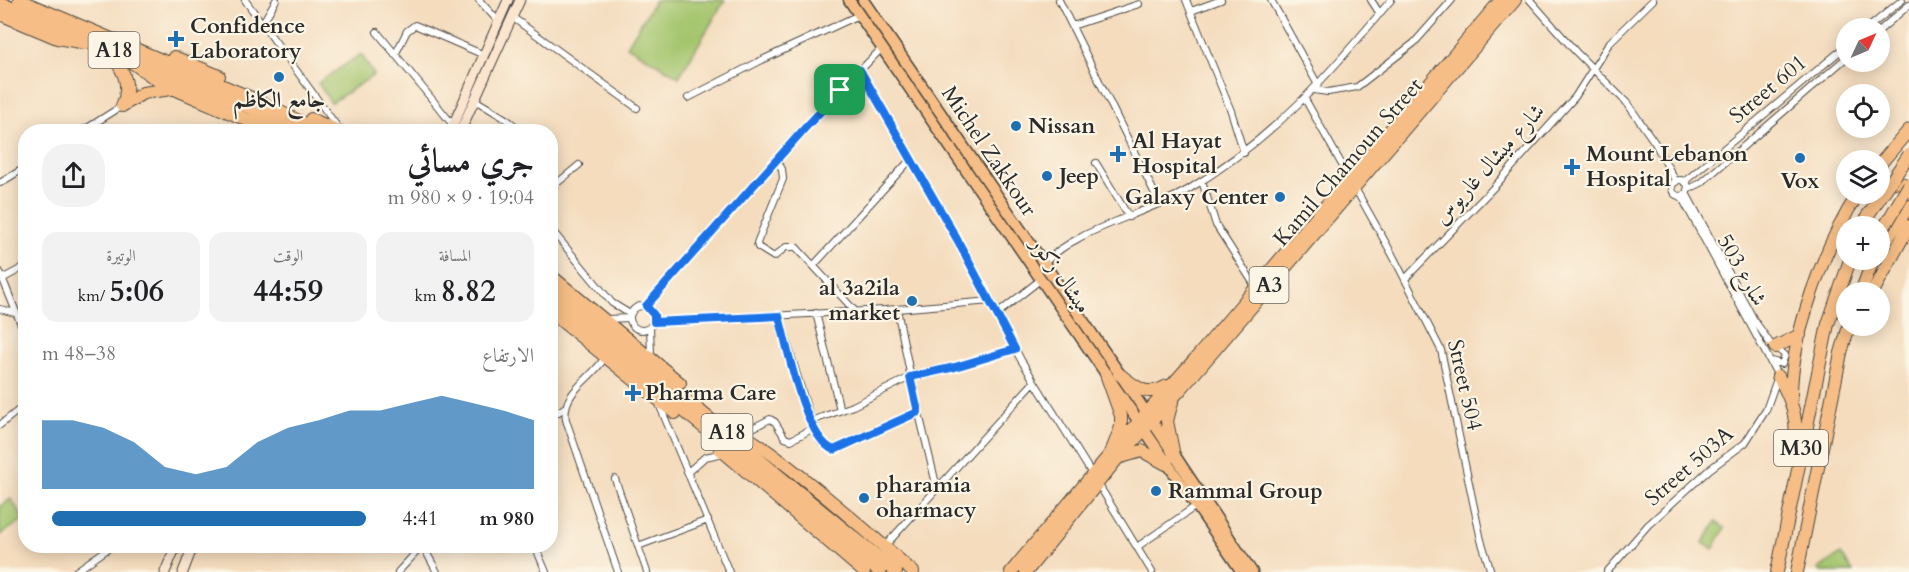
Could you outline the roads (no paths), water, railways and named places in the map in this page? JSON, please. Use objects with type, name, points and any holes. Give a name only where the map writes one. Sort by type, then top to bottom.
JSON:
[{"type":"highway","name":"A18","points":[[20,0],[47,17],[102,42],[127,50],[302,124]]},
{"type":"highway","points":[[39,0],[84,20],[102,42],[119,65],[127,83],[127,94],[122,106]]},
{"type":"highway","name":"Kamil Chamoun Street","points":[[1351,183],[1501,0]]},
{"type":"highway","name":"Kamil Chamoun Street","points":[[1114,456],[1351,183],[1515,0]]},
{"type":"highway","name":"A18","points":[[0,3],[47,17]]},
{"type":"highway","points":[[0,14],[57,38],[102,42]]},
{"type":"highway","points":[[127,50],[153,50],[195,65],[324,124]]},
{"type":"highway","points":[[127,50],[153,78],[256,124]]},
{"type":"highway","name":"A18","points":[[187,76],[282,124]]},
{"type":"highway","points":[[122,106],[143,93],[161,88],[175,89]]},
{"type":"highway","points":[[1890,152],[1909,130]]},
{"type":"highway","points":[[1869,216],[1878,199],[1909,155]]},
{"type":"highway","points":[[1890,182],[1909,185],[1890,217]]},
{"type":"highway","points":[[1794,480],[1796,422],[1791,399],[1791,373],[1800,335],[1836,234],[1852,204]]},
{"type":"highway","points":[[1890,235],[1909,206]]},
{"type":"highway","points":[[1878,282],[1909,226]]},
{"type":"highway","name":"M30","points":[[1777,572],[1794,480],[1828,324],[1847,270]]},
{"type":"highway","points":[[558,282],[703,402],[715,415],[715,442],[724,453],[864,572]]},
{"type":"highway","name":"A18","points":[[558,295],[661,390],[680,416],[716,427]]},
{"type":"highway","name":"A18","points":[[558,307],[661,390],[716,427],[785,485],[896,572]]},
{"type":"highway","points":[[558,318],[605,356],[661,390]]},
{"type":"highway","points":[[1775,347],[1800,335]]},
{"type":"highway","name":"M30","points":[[1797,572],[1846,336]]},
{"type":"highway","points":[[1841,353],[1850,336]]},
{"type":"highway","points":[[1106,374],[1122,416],[1114,456],[1142,451],[1170,460],[1167,422],[1177,386]]},
{"type":"highway","points":[[1119,374],[1138,389],[1149,393],[1177,386]]},
{"type":"highway","points":[[1778,376],[1791,399]]},
{"type":"highway","points":[[716,427],[743,433],[913,572]]},
{"type":"highway","name":"A3","points":[[1011,572],[1114,456]]},
{"type":"highway","name":"A3","points":[[1026,572],[1095,478]]},
{"type":"highway","name":"A18","points":[[785,485],[880,572]]},
{"type":"main road","points":[[456,124],[508,0]]},
{"type":"main road","points":[[458,124],[475,100],[520,0]]},
{"type":"main road","name":"ميشال زكور","points":[[849,0],[1140,426],[1170,460],[1252,572]]},
{"type":"main road","name":"Michel Zakkour","points":[[863,0],[1149,416]]},
{"type":"main road","name":"ميشال زكور","points":[[1149,416],[1196,506],[1242,572]]},
{"type":"main road","points":[[165,572],[173,553]]},
{"type":"main road","points":[[183,572],[190,553]]},
{"type":"street","points":[[246,0],[335,124]]},
{"type":"street","points":[[262,24],[276,0]]},
{"type":"street","points":[[479,0],[498,21]]},
{"type":"street","points":[[1059,0],[1160,204]]},
{"type":"street","points":[[1186,0],[1231,111],[1244,153]]},
{"type":"street","points":[[1191,11],[1221,0]]},
{"type":"street","points":[[1271,0],[1316,87],[1328,92],[1357,87],[1414,43],[1452,0]]},
{"type":"street","points":[[1371,0],[1380,14]]},
{"type":"street","points":[[1044,264],[1062,248],[1160,204],[1202,181],[1244,153],[1272,131],[1305,99],[1391,0]]},
{"type":"street","points":[[1530,0],[1592,69],[1612,86],[1638,117],[1676,182]]},
{"type":"street","name":"شارع ميشال غاريوس","points":[[1406,279],[1491,191],[1575,97],[1610,42],[1653,0]]},
{"type":"street","points":[[1880,18],[1902,0]]},
{"type":"street","points":[[1072,26],[1139,4]]},
{"type":"street","points":[[1890,21],[1909,5]]},
{"type":"street","points":[[688,98],[762,60],[859,15]]},
{"type":"street","points":[[512,16],[636,108]]},
{"type":"street","points":[[395,55],[407,31],[415,26],[484,55]]},
{"type":"street","points":[[377,32],[449,124]]},
{"type":"street","points":[[602,318],[616,320],[630,316],[636,307],[646,306],[776,160],[882,48]]},
{"type":"street","name":"Street 601","points":[[1684,182],[1836,54]]},
{"type":"street","name":"Street 601","points":[[1685,193],[1701,183],[1836,67]]},
{"type":"street","points":[[860,70],[991,301],[1034,382],[1152,572]]},
{"type":"street","name":"Street 504","points":[[1305,99],[1406,279],[1443,355],[1479,532],[1491,572]]},
{"type":"street","points":[[475,100],[513,124]]},
{"type":"street","points":[[94,124],[122,106]]},
{"type":"street","points":[[814,265],[911,159]]},
{"type":"street","points":[[776,160],[782,169],[783,179],[757,245],[774,257],[786,247],[793,246],[814,265],[855,311]]},
{"type":"street","points":[[1096,163],[1129,217]]},
{"type":"street","points":[[558,182],[579,165]]},
{"type":"street","points":[[0,183],[18,172]]},
{"type":"street","points":[[1202,181],[1216,225],[1258,290]]},
{"type":"street","points":[[1676,182],[1684,182],[1685,193],[1673,193],[1672,187],[1676,182]]},
{"type":"street","name":"شارع 503","points":[[1685,193],[1754,320],[1775,347]]},
{"type":"street","name":"شارع 503","points":[[1685,193],[1778,376]]},
{"type":"street","points":[[558,238],[612,303],[630,316],[637,329],[652,325],[991,301]]},
{"type":"street","points":[[18,269],[1,276],[3,290],[18,320]]},
{"type":"street","points":[[997,314],[1040,280]]},
{"type":"street","points":[[646,306],[654,315],[649,347],[652,359]]},
{"type":"street","points":[[0,309],[15,313]]},
{"type":"street","points":[[897,309],[910,377],[937,488]]},
{"type":"street","points":[[816,313],[840,410]]},
{"type":"street","points":[[779,316],[811,421],[821,442],[834,450],[918,412]]},
{"type":"street","points":[[1771,361],[1780,364],[1785,360],[1785,355],[1775,347]]},
{"type":"street","points":[[811,421],[910,377],[955,367],[1015,349]]},
{"type":"street","points":[[558,412],[564,408],[605,356]]},
{"type":"street","name":"Street 503A","points":[[1607,572],[1648,525],[1710,469],[1745,443],[1766,410],[1778,376]]},
{"type":"street","points":[[885,547],[1034,382]]},
{"type":"street","points":[[661,390],[689,471],[729,572]]},
{"type":"street","points":[[564,408],[566,420],[618,572]]},
{"type":"street","points":[[0,425],[18,410]]},
{"type":"street","points":[[743,433],[770,419],[775,422],[785,438],[791,440],[814,428]]},
{"type":"street","points":[[689,471],[705,457],[724,453]]},
{"type":"street","points":[[615,479],[646,572]]},
{"type":"street","points":[[1137,547],[1196,506]]},
{"type":"street","points":[[638,546],[708,520]]},
{"type":"street","points":[[75,572],[102,553]]},
{"type":"street","points":[[399,572],[416,553]]},
{"type":"street","points":[[426,553],[437,572]]},
{"type":"street","points":[[538,553],[546,572]]},
{"type":"place","name":"Confidence Laboratory","points":[[176,39]]},
{"type":"place","name":"جامع الكاظم","points":[[279,77]]},
{"type":"place","name":"Nissan","points":[[1016,126]]},
{"type":"place","name":"Al Hayat Hospital","points":[[1118,154]]},
{"type":"place","name":"Vox","points":[[1800,158]]},
{"type":"place","name":"Mount Lebanon Hospital","points":[[1572,167]]},
{"type":"place","name":"Jeep","points":[[1047,176]]},
{"type":"place","name":"Galaxy Center","points":[[1280,197]]},
{"type":"place","name":"al 3a2ila market","points":[[912,301]]},
{"type":"place","name":"Pharma Care","points":[[633,393]]},
{"type":"place","name":"Rammal Group","points":[[1156,491]]},
{"type":"place","name":"pharamia oharmacy","points":[[864,498]]}]
